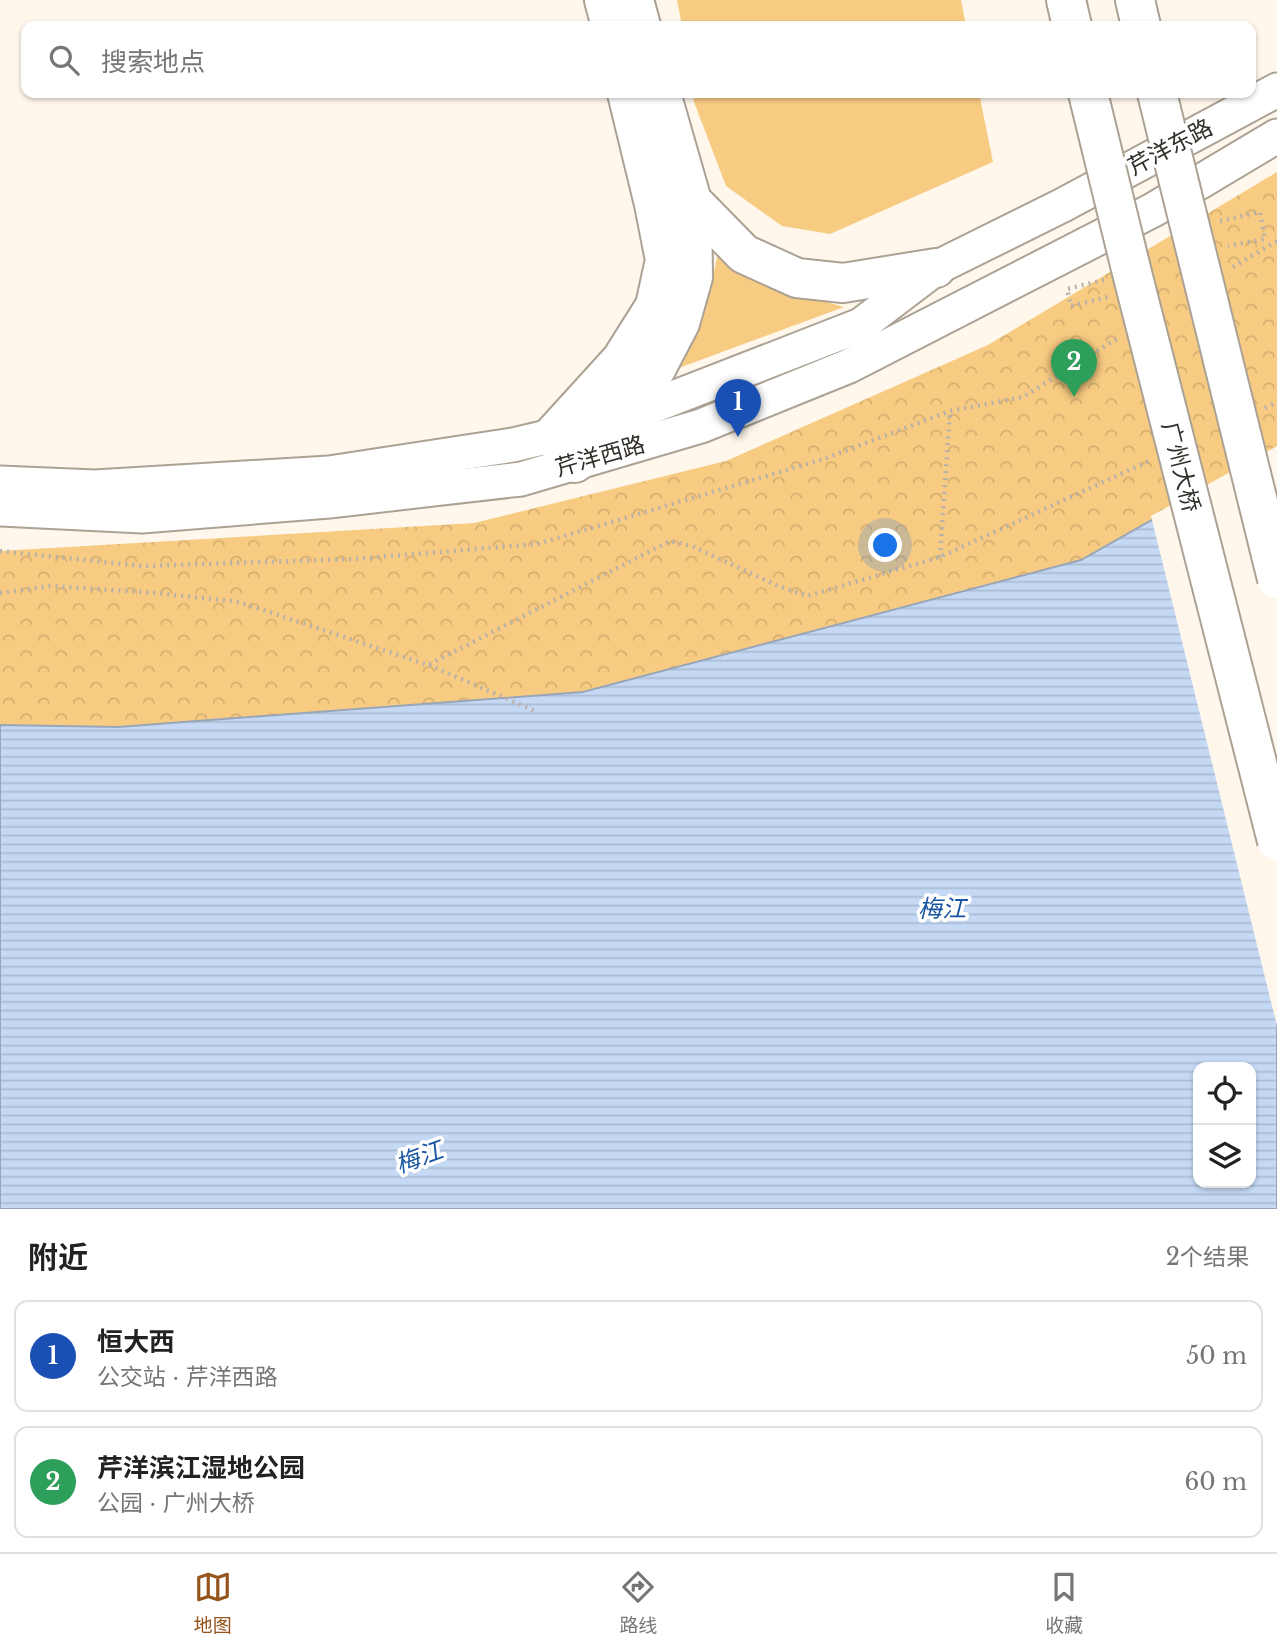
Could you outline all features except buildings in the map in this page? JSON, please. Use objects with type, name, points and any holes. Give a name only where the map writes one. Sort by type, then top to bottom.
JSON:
[{"type":"highway","points":[[604,0],[610,21]]},
{"type":"highway","points":[[634,0],[640,21]]},
{"type":"highway","points":[[1135,0],[1140,21]]},
{"type":"highway","points":[[563,450],[655,306],[665,260],[628,98]]},
{"type":"highway","points":[[563,450],[614,421],[656,369],[680,323],[693,277],[692,201],[662,98]]},
{"type":"highway","name":"广州大桥","points":[[1089,98],[1123,284],[1277,841]]},
{"type":"highway","points":[[1159,98],[1203,238],[1277,579]]},
{"type":"highway","points":[[692,201],[744,254],[797,278],[843,283],[936,268]]},
{"type":"main road","name":"芹洋东路","points":[[1063,205],[1277,90]]},
{"type":"main road","name":"芹洋东路","points":[[1153,210],[1277,136]]},
{"type":"main road","name":"芹洋西路","points":[[614,421],[861,325],[936,268],[1063,205]]},
{"type":"main road","name":"芹洋西路","points":[[0,483],[95,487],[329,473],[513,445],[563,450],[701,426],[849,366],[1153,210]]},
{"type":"main road","name":"芹洋西路","points":[[0,509],[142,516],[329,501],[521,479],[563,450]]},
{"type":"path","points":[[1260,212],[1265,239],[1203,238],[1260,212]]},
{"type":"path","points":[[1123,284],[1071,306],[1067,289],[1123,284]]},
{"type":"path","points":[[1265,408],[1277,402]]},
{"type":"path","points":[[940,557],[950,411]]},
{"type":"path","points":[[428,665],[670,541],[692,546],[776,585],[807,596],[940,557],[1152,460]]},
{"type":"path","points":[[0,593],[51,586],[239,602],[428,665],[535,710]]},
{"type":"green space","points":[[677,0],[961,0],[965,21],[681,21]]},
{"type":"green space","points":[[693,98],[980,98],[993,162],[830,234],[782,226],[726,186]]},
{"type":"green space","points":[[1277,172],[1277,449],[1081,560],[583,692],[118,727],[0,725],[0,551],[474,523],[726,461],[988,345]]},
{"type":"green space","points":[[718,254],[776,288],[844,307],[676,369],[698,328]]},
{"type":"water","name":"梅江","points":[[1277,449],[1277,1209],[0,1209],[0,725],[118,727],[583,692],[1081,560]]},
{"type":"pier","points":[[1277,446],[1277,1026],[1151,516]]},
{"type":"place","name":"芹洋滨江湿地公园","points":[[1074,397]]},
{"type":"place","name":"恒大西","points":[[738,437]]}]
